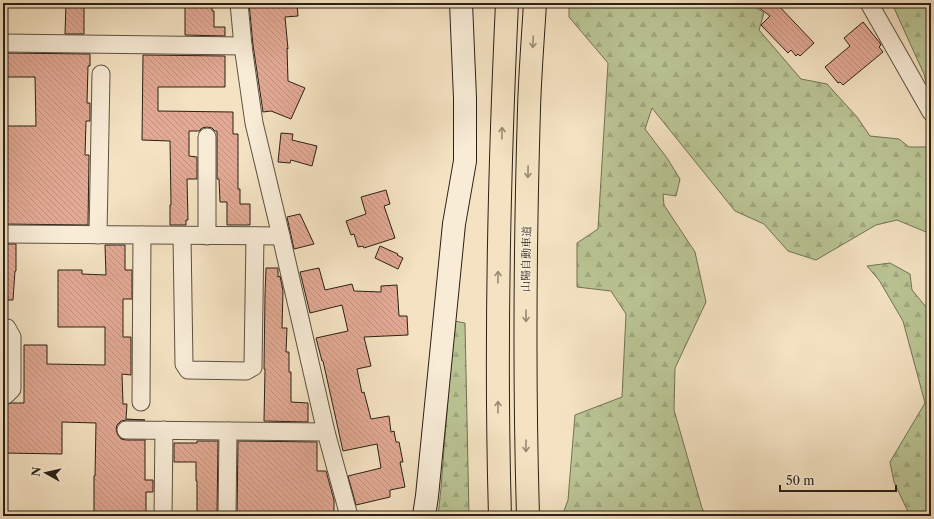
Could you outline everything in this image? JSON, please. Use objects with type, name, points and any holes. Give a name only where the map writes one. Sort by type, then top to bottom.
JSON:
[{"type":"highway","points":[[500,516],[498,456],[498,285],[502,105],[507,3]]},
{"type":"highway","name":"山陽自動車道","points":[[528,516],[526,462],[526,279],[529,107],[535,3]]},
{"type":"street","points":[[239,3],[243,46],[254,123],[326,432],[349,516]]},
{"type":"street","points":[[424,516],[454,224],[464,161],[465,98],[461,3]]},
{"type":"street","points":[[869,3],[931,112]]},
{"type":"street","points":[[3,43],[243,46]]},
{"type":"street","points":[[98,235],[101,74]]},
{"type":"street","points":[[207,137],[207,236]]},
{"type":"street","points":[[3,234],[281,236]]},
{"type":"street","points":[[141,402],[142,235]]},
{"type":"street","points":[[182,236],[184,364],[188,370],[246,371],[253,367],[255,236]]},
{"type":"street","points":[[3,328],[7,328],[12,337],[12,389],[6,395],[3,395]]},
{"type":"street","points":[[126,430],[326,432]]},
{"type":"street","points":[[163,516],[164,430]]},
{"type":"street","points":[[227,516],[228,431]]},
{"type":"green space","points":[[569,3],[749,3],[764,13],[759,30],[801,79],[827,84],[857,117],[870,136],[899,139],[909,147],[931,147],[931,234],[897,220],[876,225],[816,260],[788,251],[764,224],[735,211],[652,108],[645,129],[667,158],[680,179],[676,196],[663,194],[664,205],[695,252],[706,302],[675,368],[674,410],[702,508],[706,516],[562,516],[568,500],[575,415],[622,397],[626,314],[611,291],[577,287],[577,243],[598,229],[608,63],[569,17]]},
{"type":"green space","points":[[893,3],[931,3],[931,101],[924,74]]},
{"type":"green space","points":[[890,263],[910,274],[912,290],[931,313],[931,516],[910,516],[894,482],[890,462],[925,403],[903,321],[879,280],[867,266]]},
{"type":"green space","points":[[454,321],[465,323],[469,516],[438,516],[441,488]]},
{"type":"building","points":[[66,3],[84,3],[84,34],[65,34]]},
{"type":"building","points":[[185,3],[212,3],[212,11],[214,11],[214,27],[225,27],[225,36],[185,35]]},
{"type":"building","points":[[249,3],[297,3],[298,16],[285,17],[288,49],[287,48],[288,81],[305,88],[291,119],[271,111],[263,112],[253,45]]},
{"type":"building","points":[[753,3],[776,3],[814,43],[800,56],[798,54],[796,56],[791,50],[788,53],[761,25],[770,16]]},
{"type":"building","points":[[863,22],[880,43],[881,45],[879,47],[883,52],[843,85],[840,82],[838,83],[825,67],[850,46],[844,38]]},
{"type":"building","points":[[3,53],[90,54],[90,66],[88,66],[87,103],[90,103],[90,121],[86,121],[85,155],[89,155],[88,225],[3,224],[3,126],[36,126],[35,77],[3,77]]},
{"type":"building","points":[[143,55],[225,56],[225,87],[158,87],[158,111],[233,112],[233,134],[238,134],[238,189],[240,189],[240,204],[250,204],[250,225],[227,225],[227,202],[220,202],[219,179],[217,179],[217,131],[207,127],[202,128],[199,131],[189,131],[189,156],[197,157],[197,179],[187,179],[188,220],[186,220],[186,225],[170,225],[170,141],[142,140]]},
{"type":"building","points":[[281,133],[293,134],[292,140],[317,146],[312,166],[291,160],[290,163],[278,162]]},
{"type":"building","points":[[386,190],[390,204],[384,206],[395,238],[364,248],[363,246],[358,247],[354,234],[351,235],[346,221],[366,214],[361,197]]},
{"type":"building","points":[[300,214],[314,244],[294,249],[287,217]]},
{"type":"building","points":[[3,244],[16,244],[16,271],[13,300],[3,300]]},
{"type":"building","points":[[105,245],[125,245],[125,270],[132,270],[132,299],[123,299],[123,337],[131,337],[131,375],[122,374],[123,404],[127,404],[126,419],[145,420],[121,421],[117,425],[116,430],[121,439],[145,440],[145,480],[153,480],[153,492],[146,492],[146,516],[94,516],[96,423],[62,422],[62,454],[4,453],[3,405],[11,403],[24,403],[24,345],[47,345],[47,364],[105,365],[105,327],[58,327],[58,270],[82,270],[82,274],[106,275]]},
{"type":"building","points":[[380,246],[398,254],[397,255],[403,258],[398,269],[375,258]]},
{"type":"building","points":[[266,268],[278,268],[278,277],[280,276],[283,291],[282,328],[287,328],[286,352],[289,352],[289,372],[291,372],[291,402],[308,403],[308,422],[264,421]]},
{"type":"building","points":[[319,268],[325,290],[352,284],[354,291],[381,292],[381,286],[397,285],[399,316],[407,316],[408,335],[364,337],[371,366],[357,369],[362,393],[364,392],[371,419],[389,416],[391,432],[394,431],[396,442],[399,442],[403,462],[400,462],[405,487],[390,490],[390,497],[356,505],[348,476],[381,468],[377,444],[343,451],[323,361],[316,338],[348,331],[342,305],[310,313],[300,272]]},
{"type":"building","points":[[197,441],[218,441],[217,516],[197,516],[196,462],[174,462],[174,443],[197,443]]},
{"type":"building","points":[[238,441],[317,442],[317,471],[326,471],[334,500],[334,516],[237,516]]}]
